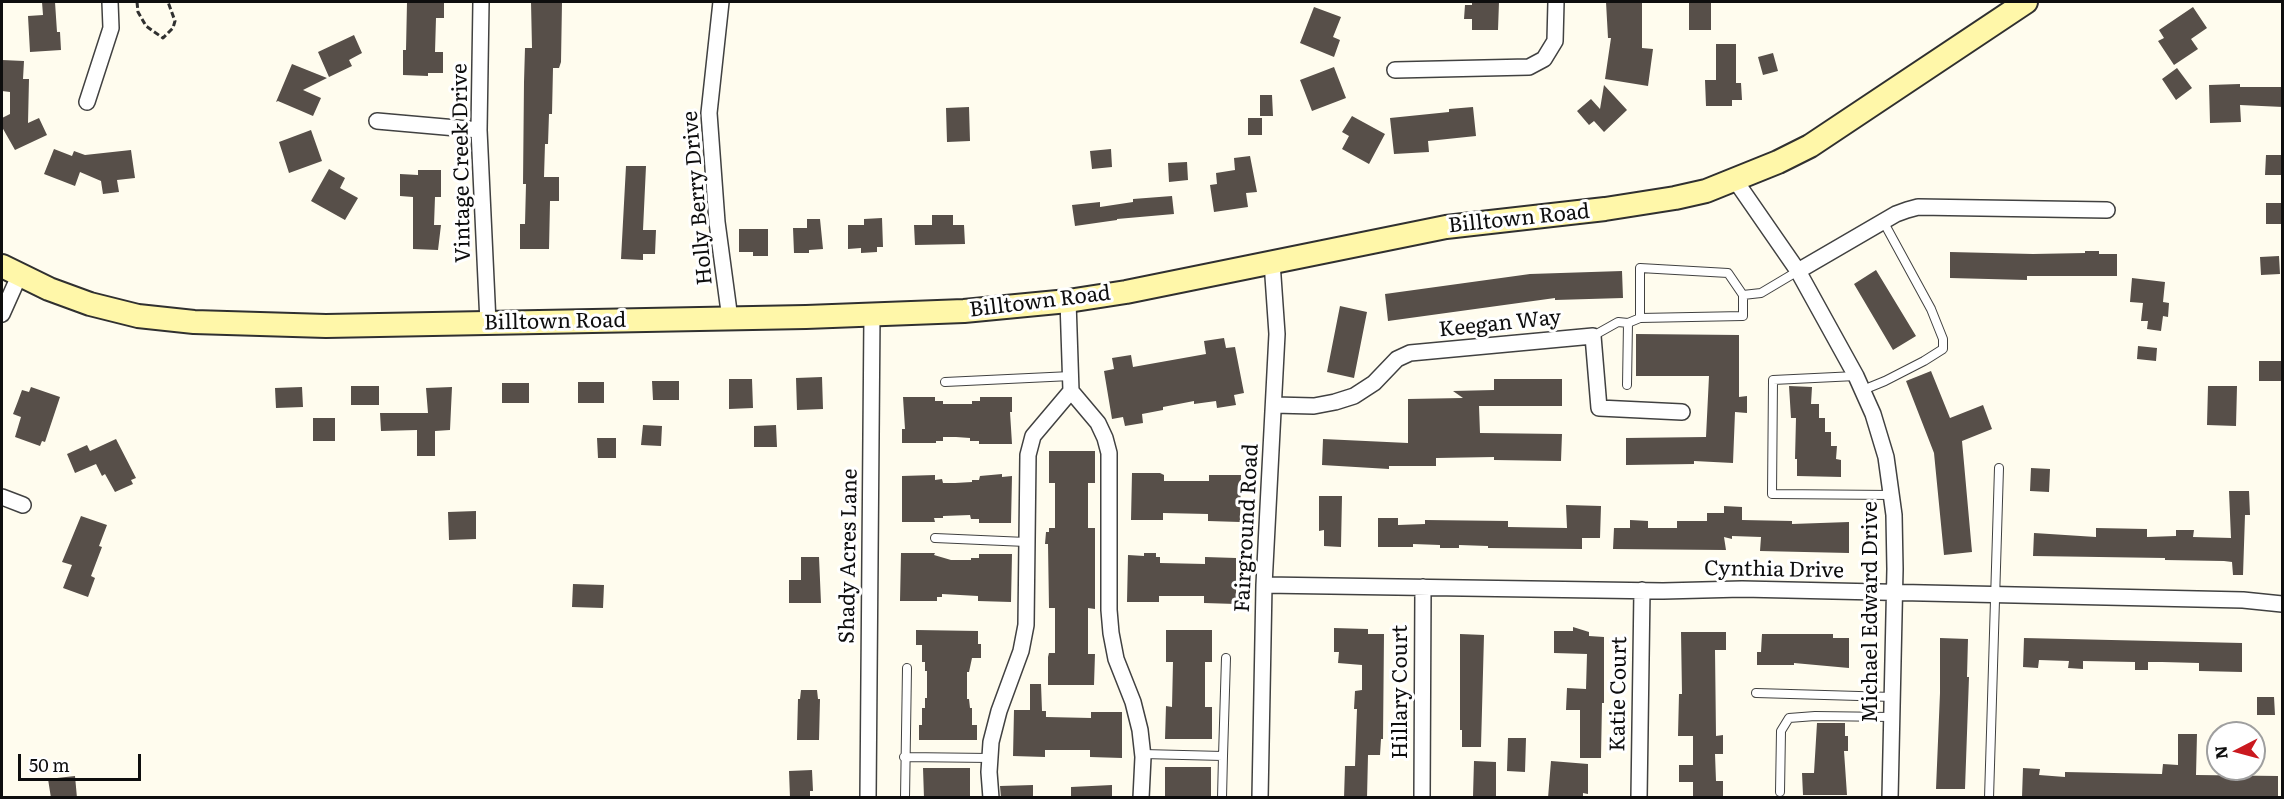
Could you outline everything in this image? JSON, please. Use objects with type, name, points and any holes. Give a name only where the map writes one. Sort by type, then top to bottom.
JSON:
[{"type":"main road","name":"Billtown Road","points":[[10,271],[90,304],[138,316],[194,322],[326,326],[872,315],[964,311],[1068,301],[1126,292],[1446,226],[1605,209],[1706,191],[1778,162],[1810,146],[2026,2]]},
{"type":"street","points":[[87,102],[111,27],[110,2]]},
{"type":"street","name":"Vintage Creek Drive","points":[[481,2],[479,130],[488,323]]},
{"type":"street","name":"Holly Berry Drive","points":[[721,2],[709,113],[717,222],[730,319]]},
{"type":"street","points":[[1395,70],[1528,67],[1544,59],[1555,41],[1556,2]]},
{"type":"street","points":[[377,121],[479,130]]},
{"type":"street","name":"Michael Edward Drive","points":[[1736,180],[1798,271],[1856,376],[1879,429],[1886,457],[1892,495],[1894,593],[1890,798]]},
{"type":"street","points":[[1798,271],[1896,214],[1918,207],[2107,210]]},
{"type":"street","name":"Fairground Road","points":[[1260,798],[1264,585],[1277,334],[1272,262]]},
{"type":"street","points":[[2,314],[10,271]]},
{"type":"street","points":[[1068,301],[1071,383],[1098,423],[1109,453],[1111,633],[1116,659],[1135,711],[1143,754],[1141,798]]},
{"type":"street","name":"Shady Acres Lane","points":[[868,798],[872,315]]},
{"type":"street","points":[[1593,336],[1599,408],[1682,412]]},
{"type":"street","name":"Keegan Way","points":[[1274,405],[1314,406],[1354,396],[1374,383],[1397,359],[1410,353],[1593,336]]},
{"type":"street","points":[[991,798],[992,742],[999,711],[1021,651],[1026,625],[1026,468],[1033,436],[1071,383]]},
{"type":"street","points":[[2,497],[23,505]]},
{"type":"street","name":"Cynthia Drive","points":[[1264,585],[1742,590],[2243,600],[2283,604]]},
{"type":"street","name":"Hillary Court","points":[[1422,798],[1423,587]]},
{"type":"street","name":"Katie Court","points":[[1639,798],[1642,590]]},
{"type":"lane","points":[[1863,390],[1924,361],[1942,349],[1943,339],[1931,309],[1883,221]]},
{"type":"lane","points":[[1593,336],[1618,322],[1640,318],[1743,316],[1743,296],[1728,273],[1640,268],[1640,318]]},
{"type":"lane","points":[[1743,296],[1761,293],[1798,271]]},
{"type":"lane","points":[[1627,386],[1628,322]]},
{"type":"lane","points":[[1856,376],[1773,380],[1772,494],[1892,495]]},
{"type":"lane","points":[[945,382],[1071,383]]},
{"type":"lane","points":[[1989,798],[1999,468]]},
{"type":"lane","points":[[935,538],[1026,542]]},
{"type":"lane","points":[[1222,798],[1226,658]]},
{"type":"lane","points":[[905,798],[907,668]]},
{"type":"lane","points":[[1756,693],[1893,697]]},
{"type":"lane","points":[[1780,792],[1781,731],[1789,718],[1892,717]]},
{"type":"lane","points":[[1143,754],[1223,756]]},
{"type":"lane","points":[[904,757],[990,758]]},
{"type":"path","points":[[137,2],[138,12],[146,26],[162,38],[173,28],[175,21],[168,2]]},
{"type":"building","points":[[42,2],[55,2],[61,50],[30,52],[28,16],[43,15]]},
{"type":"building","points":[[407,2],[444,2],[444,18],[436,18],[435,52],[443,52],[443,73],[428,73],[428,76],[403,75]]},
{"type":"building","points":[[531,2],[562,2],[561,62],[559,68],[553,68],[552,114],[549,114],[548,144],[545,144],[544,177],[559,177],[559,201],[550,201],[549,249],[520,249],[520,224],[525,224],[526,184],[523,184],[525,48],[532,48]]},
{"type":"building","points":[[1472,2],[1499,2],[1498,30],[1472,30],[1472,19],[1464,19],[1465,5],[1472,5]]},
{"type":"building","points":[[1606,2],[1642,2],[1642,48],[1653,49],[1648,86],[1605,79],[1611,38],[1608,38]]},
{"type":"building","points":[[1689,2],[1711,2],[1711,30],[1689,30]]},
{"type":"building","points":[[1314,7],[1341,17],[1333,37],[1340,40],[1334,57],[1300,43]]},
{"type":"building","points":[[2193,7],[2207,28],[2191,39],[2198,49],[2174,65],[2158,41],[2164,38],[2159,30]]},
{"type":"building","points":[[354,35],[362,53],[349,60],[352,66],[329,77],[318,52]]},
{"type":"building","points":[[1716,44],[1736,44],[1736,83],[1741,83],[1742,100],[1732,100],[1732,106],[1706,106],[1705,80],[1716,80]]},
{"type":"building","points":[[1773,53],[1778,71],[1763,75],[1758,57]]},
{"type":"building","points":[[2,60],[24,61],[23,79],[29,79],[28,123],[39,118],[47,135],[15,150],[2,127],[2,118],[10,114],[10,92],[2,91]]},
{"type":"building","points":[[292,64],[327,78],[303,90],[321,98],[313,116],[276,102]]},
{"type":"building","points":[[1334,67],[1346,98],[1312,111],[1300,80]]},
{"type":"building","points":[[2177,68],[2192,88],[2176,100],[2162,79]]},
{"type":"building","points":[[2240,84],[2240,87],[2283,87],[2283,107],[2240,105],[2241,122],[2210,123],[2209,85]]},
{"type":"building","points":[[1604,85],[1627,110],[1604,132],[1594,121],[1589,125],[1577,111],[1591,99],[1600,109]]},
{"type":"building","points":[[1260,95],[1272,95],[1273,116],[1260,116]]},
{"type":"building","points":[[969,107],[970,141],[947,142],[946,108]]},
{"type":"building","points":[[1473,107],[1476,136],[1428,141],[1429,152],[1394,154],[1390,118],[1449,112],[1449,109]]},
{"type":"building","points":[[1352,116],[1385,134],[1369,164],[1342,149],[1349,136],[1342,132]]},
{"type":"building","points":[[1248,118],[1262,118],[1262,135],[1248,135]]},
{"type":"building","points":[[311,130],[322,161],[289,173],[279,142]]},
{"type":"building","points":[[54,149],[72,156],[74,151],[85,155],[131,150],[135,178],[117,180],[119,192],[103,194],[101,181],[80,172],[75,186],[44,174]]},
{"type":"building","points":[[1111,149],[1112,167],[1092,169],[1090,151]]},
{"type":"building","points":[[2266,155],[2283,155],[2283,175],[2265,175]]},
{"type":"building","points":[[1250,156],[1257,192],[1246,193],[1248,207],[1214,212],[1210,185],[1217,184],[1216,173],[1235,170],[1234,158]]},
{"type":"building","points":[[1187,162],[1188,180],[1169,182],[1168,163]]},
{"type":"building","points":[[626,166],[646,166],[643,230],[656,230],[655,254],[643,254],[643,260],[621,259]]},
{"type":"building","points":[[329,169],[345,178],[340,188],[358,198],[345,220],[311,201]]},
{"type":"building","points":[[418,170],[441,170],[441,197],[435,197],[434,225],[441,225],[438,250],[413,249],[413,197],[400,196],[400,174],[418,175]]},
{"type":"building","points":[[1172,196],[1174,214],[1117,219],[1075,226],[1072,205],[1100,202],[1100,207],[1133,202],[1133,199]]},
{"type":"building","points":[[2266,203],[2283,203],[2283,224],[2266,224]]},
{"type":"building","points":[[932,215],[953,215],[953,225],[964,225],[965,244],[915,245],[914,225],[932,225]]},
{"type":"building","points":[[882,218],[883,247],[877,247],[877,252],[861,253],[861,248],[848,249],[848,225],[864,225],[864,219]]},
{"type":"building","points":[[807,219],[820,219],[823,249],[809,250],[809,253],[794,253],[793,228],[807,228]]},
{"type":"building","points":[[739,229],[768,229],[768,256],[753,256],[753,252],[739,252]]},
{"type":"building","points":[[2085,251],[2117,254],[2117,276],[2027,276],[2027,280],[1950,278],[1950,252],[2033,254],[2085,253]]},
{"type":"building","points":[[2279,256],[2280,274],[2261,275],[2260,257]]},
{"type":"building","points":[[1876,270],[1916,336],[1893,350],[1854,284]]},
{"type":"building","points":[[1622,271],[1623,298],[1555,300],[1555,298],[1388,321],[1385,294],[1530,274]]},
{"type":"building","points":[[2132,278],[2165,282],[2163,302],[2169,303],[2168,317],[2163,316],[2161,331],[2147,329],[2148,321],[2141,321],[2143,303],[2130,302]]},
{"type":"building","points":[[1340,306],[1367,312],[1354,378],[1327,372]]},
{"type":"building","points":[[1636,334],[1739,335],[1739,397],[1747,396],[1747,413],[1735,412],[1733,463],[1694,461],[1694,464],[1626,465],[1626,438],[1706,437],[1709,376],[1636,376]]},
{"type":"building","points":[[1224,338],[1226,348],[1235,347],[1244,393],[1234,395],[1236,405],[1217,408],[1216,401],[1194,404],[1194,401],[1142,414],[1143,423],[1125,426],[1123,417],[1112,419],[1104,371],[1114,369],[1112,358],[1131,355],[1133,367],[1206,354],[1204,341]]},
{"type":"building","points":[[2138,346],[2157,348],[2156,361],[2137,359]]},
{"type":"building","points":[[2259,361],[2282,361],[2282,381],[2259,381]]},
{"type":"building","points":[[1931,371],[1950,418],[1983,405],[1992,429],[1962,441],[1972,552],[1944,555],[1934,453],[1906,381]]},
{"type":"building","points":[[822,377],[823,409],[797,410],[796,378]]},
{"type":"building","points":[[729,379],[752,379],[753,408],[729,409]]},
{"type":"building","points":[[1494,379],[1562,379],[1562,406],[1479,406],[1480,433],[1562,434],[1561,461],[1494,460],[1494,457],[1436,458],[1436,466],[1389,466],[1389,469],[1322,465],[1323,439],[1408,443],[1408,399],[1463,398],[1453,391],[1494,390]]},
{"type":"building","points":[[652,381],[679,381],[679,400],[653,400]]},
{"type":"building","points":[[578,382],[604,382],[604,403],[578,403]]},
{"type":"building","points":[[502,383],[529,383],[529,403],[502,403]]},
{"type":"building","points":[[351,386],[379,386],[379,405],[351,405]]},
{"type":"building","points":[[1789,386],[1812,387],[1811,404],[1819,404],[1819,418],[1825,418],[1825,432],[1831,432],[1831,446],[1837,446],[1836,459],[1841,460],[1841,477],[1797,476],[1796,418],[1791,418]]},
{"type":"building","points":[[2208,386],[2237,386],[2236,426],[2207,425]]},
{"type":"building","points":[[31,387],[60,397],[45,442],[42,441],[40,446],[15,437],[21,417],[13,414],[22,390],[29,392]]},
{"type":"building","points":[[302,387],[303,407],[276,408],[275,388]]},
{"type":"building","points":[[452,387],[450,430],[435,431],[435,456],[417,456],[417,430],[381,431],[380,413],[428,413],[426,388]]},
{"type":"building","points":[[903,397],[935,397],[935,401],[943,401],[943,404],[972,404],[972,401],[980,401],[980,397],[1012,397],[1012,412],[1010,412],[1012,444],[979,444],[979,441],[970,441],[970,438],[956,437],[943,437],[943,441],[936,441],[936,443],[902,443],[902,429],[905,429]]},
{"type":"building","points":[[313,418],[335,418],[335,441],[313,441]]},
{"type":"building","points":[[643,425],[662,426],[661,446],[641,445]]},
{"type":"building","points":[[776,425],[777,447],[754,447],[754,426]]},
{"type":"building","points":[[597,438],[616,438],[616,458],[598,458]]},
{"type":"building","points":[[116,439],[136,478],[131,480],[133,484],[115,492],[105,474],[102,476],[96,464],[75,473],[67,454],[87,445],[90,451]]},
{"type":"building","points":[[1049,451],[1095,451],[1095,483],[1088,483],[1088,528],[1095,528],[1095,609],[1088,608],[1088,654],[1095,654],[1094,685],[1048,685],[1048,657],[1049,653],[1055,653],[1055,608],[1049,608],[1048,544],[1045,544],[1046,532],[1049,532],[1049,528],[1055,528],[1055,483],[1049,483]]},
{"type":"building","points":[[2031,468],[2050,469],[2049,492],[2030,491]]},
{"type":"building","points":[[1132,473],[1160,473],[1164,475],[1164,481],[1209,481],[1209,475],[1241,475],[1240,522],[1208,521],[1208,514],[1163,513],[1163,520],[1131,520]]},
{"type":"building","points":[[1002,474],[1002,477],[1012,476],[1011,523],[979,523],[979,519],[971,519],[970,515],[943,516],[943,518],[934,518],[935,522],[902,522],[902,476],[935,475],[935,480],[942,479],[943,483],[955,483],[972,482],[972,480],[979,480],[980,476]]},
{"type":"building","points":[[2229,491],[2249,491],[2250,515],[2245,515],[2243,575],[2233,575],[2232,562],[2224,561],[2033,556],[2034,533],[2096,537],[2096,528],[2147,529],[2147,537],[2176,536],[2176,530],[2194,530],[2193,537],[2231,538]]},
{"type":"building","points":[[1319,496],[1342,496],[1341,547],[1324,546],[1324,530],[1319,531]]},
{"type":"building","points":[[1566,505],[1601,506],[1600,538],[1582,538],[1582,549],[1488,548],[1488,546],[1459,545],[1459,548],[1440,548],[1440,545],[1413,544],[1413,547],[1378,547],[1378,518],[1398,518],[1398,525],[1425,524],[1425,520],[1508,521],[1508,527],[1567,528]]},
{"type":"building","points":[[1724,506],[1742,507],[1742,520],[1792,521],[1792,524],[1849,522],[1849,553],[1760,551],[1761,537],[1732,536],[1732,539],[1724,537],[1726,550],[1613,549],[1614,528],[1630,528],[1630,520],[1648,521],[1648,528],[1677,528],[1677,521],[1707,521],[1707,513],[1724,513]]},
{"type":"building","points":[[476,511],[476,539],[449,540],[448,512]]},
{"type":"building","points":[[81,516],[107,525],[99,546],[102,547],[91,576],[95,578],[88,597],[63,588],[72,565],[62,562]]},
{"type":"building","points":[[901,553],[935,553],[934,555],[951,560],[971,560],[971,558],[979,558],[979,554],[1012,554],[1011,602],[978,601],[978,596],[942,594],[942,597],[937,597],[937,601],[900,601]]},
{"type":"building","points":[[1144,553],[1156,553],[1156,557],[1160,557],[1160,563],[1205,564],[1205,557],[1236,558],[1236,604],[1204,603],[1204,596],[1159,596],[1159,602],[1127,602],[1128,555],[1144,556]]},
{"type":"building","points":[[801,557],[819,557],[821,603],[789,603],[789,580],[801,580]]},
{"type":"building","points":[[573,584],[604,585],[603,608],[572,607]]},
{"type":"building","points":[[1573,627],[1589,632],[1589,636],[1604,637],[1601,758],[1580,758],[1580,710],[1566,710],[1567,688],[1586,689],[1587,654],[1554,653],[1554,631],[1573,631]]},
{"type":"building","points":[[1334,628],[1368,629],[1368,634],[1384,634],[1383,739],[1381,739],[1380,755],[1368,755],[1367,798],[1344,798],[1345,766],[1355,766],[1357,709],[1354,709],[1355,691],[1362,690],[1362,665],[1338,663],[1339,652],[1334,652]]},
{"type":"building","points":[[916,630],[978,631],[981,658],[972,658],[969,672],[967,672],[967,699],[972,708],[972,725],[977,725],[977,740],[919,740],[922,708],[925,708],[925,698],[927,698],[927,671],[925,671],[925,662],[922,662],[922,645],[916,645]]},
{"type":"building","points":[[1166,630],[1212,630],[1212,662],[1205,662],[1205,707],[1212,707],[1212,739],[1165,739],[1166,706],[1172,707],[1173,662],[1166,662]]},
{"type":"building","points":[[1681,632],[1726,632],[1726,650],[1715,650],[1716,736],[1723,735],[1723,754],[1715,754],[1716,781],[1723,781],[1723,798],[1693,798],[1693,782],[1679,782],[1679,765],[1693,765],[1693,736],[1678,736],[1679,694],[1682,694]]},
{"type":"building","points":[[1460,634],[1484,635],[1481,747],[1462,747]]},
{"type":"building","points":[[1762,634],[1833,634],[1833,638],[1849,638],[1849,668],[1794,663],[1794,665],[1757,665],[1757,652],[1761,652]]},
{"type":"building","points":[[1940,638],[1968,639],[1965,789],[1936,789]]},
{"type":"building","points":[[2024,638],[2242,643],[2242,672],[2199,671],[2199,663],[2162,662],[2148,662],[2148,670],[2135,670],[2135,662],[2083,661],[2083,669],[2068,668],[2069,661],[2039,660],[2038,668],[2023,667]]},
{"type":"building","points":[[1030,684],[1041,684],[1042,711],[1046,711],[1046,717],[1091,718],[1091,712],[1122,712],[1122,758],[1090,757],[1090,750],[1045,750],[1045,757],[1013,756],[1014,710],[1030,710]]},
{"type":"building","points":[[801,690],[817,690],[818,699],[820,699],[819,740],[797,740],[798,699],[800,699]]},
{"type":"building","points":[[2257,697],[2274,697],[2275,715],[2257,715]]},
{"type":"building","points":[[1817,723],[1845,723],[1845,736],[1848,736],[1848,751],[1844,751],[1847,795],[1803,795],[1802,773],[1814,773]]},
{"type":"building","points":[[2178,734],[2197,734],[2196,775],[2206,775],[2206,781],[2266,781],[2266,776],[2278,776],[2278,798],[2022,797],[2023,768],[2040,769],[2039,775],[2065,777],[2065,772],[2162,774],[2163,764],[2178,765]]},
{"type":"building","points":[[1508,738],[1526,738],[1525,772],[1507,771]]},
{"type":"building","points":[[1474,761],[1496,762],[1496,797],[1473,796]]},
{"type":"building","points":[[1551,761],[1588,764],[1588,794],[1583,793],[1583,798],[1548,798]]},
{"type":"building","points":[[1165,767],[1211,767],[1211,798],[1165,798]]},
{"type":"building","points":[[923,768],[970,768],[970,798],[924,798]]},
{"type":"building","points":[[812,770],[813,791],[810,791],[810,798],[790,798],[789,771]]},
{"type":"building","points":[[75,776],[77,798],[51,798],[48,779]]},
{"type":"building","points":[[1033,785],[1033,798],[1001,798],[1000,786]]},
{"type":"building","points":[[1112,785],[1112,798],[1071,798],[1071,787]]}]
